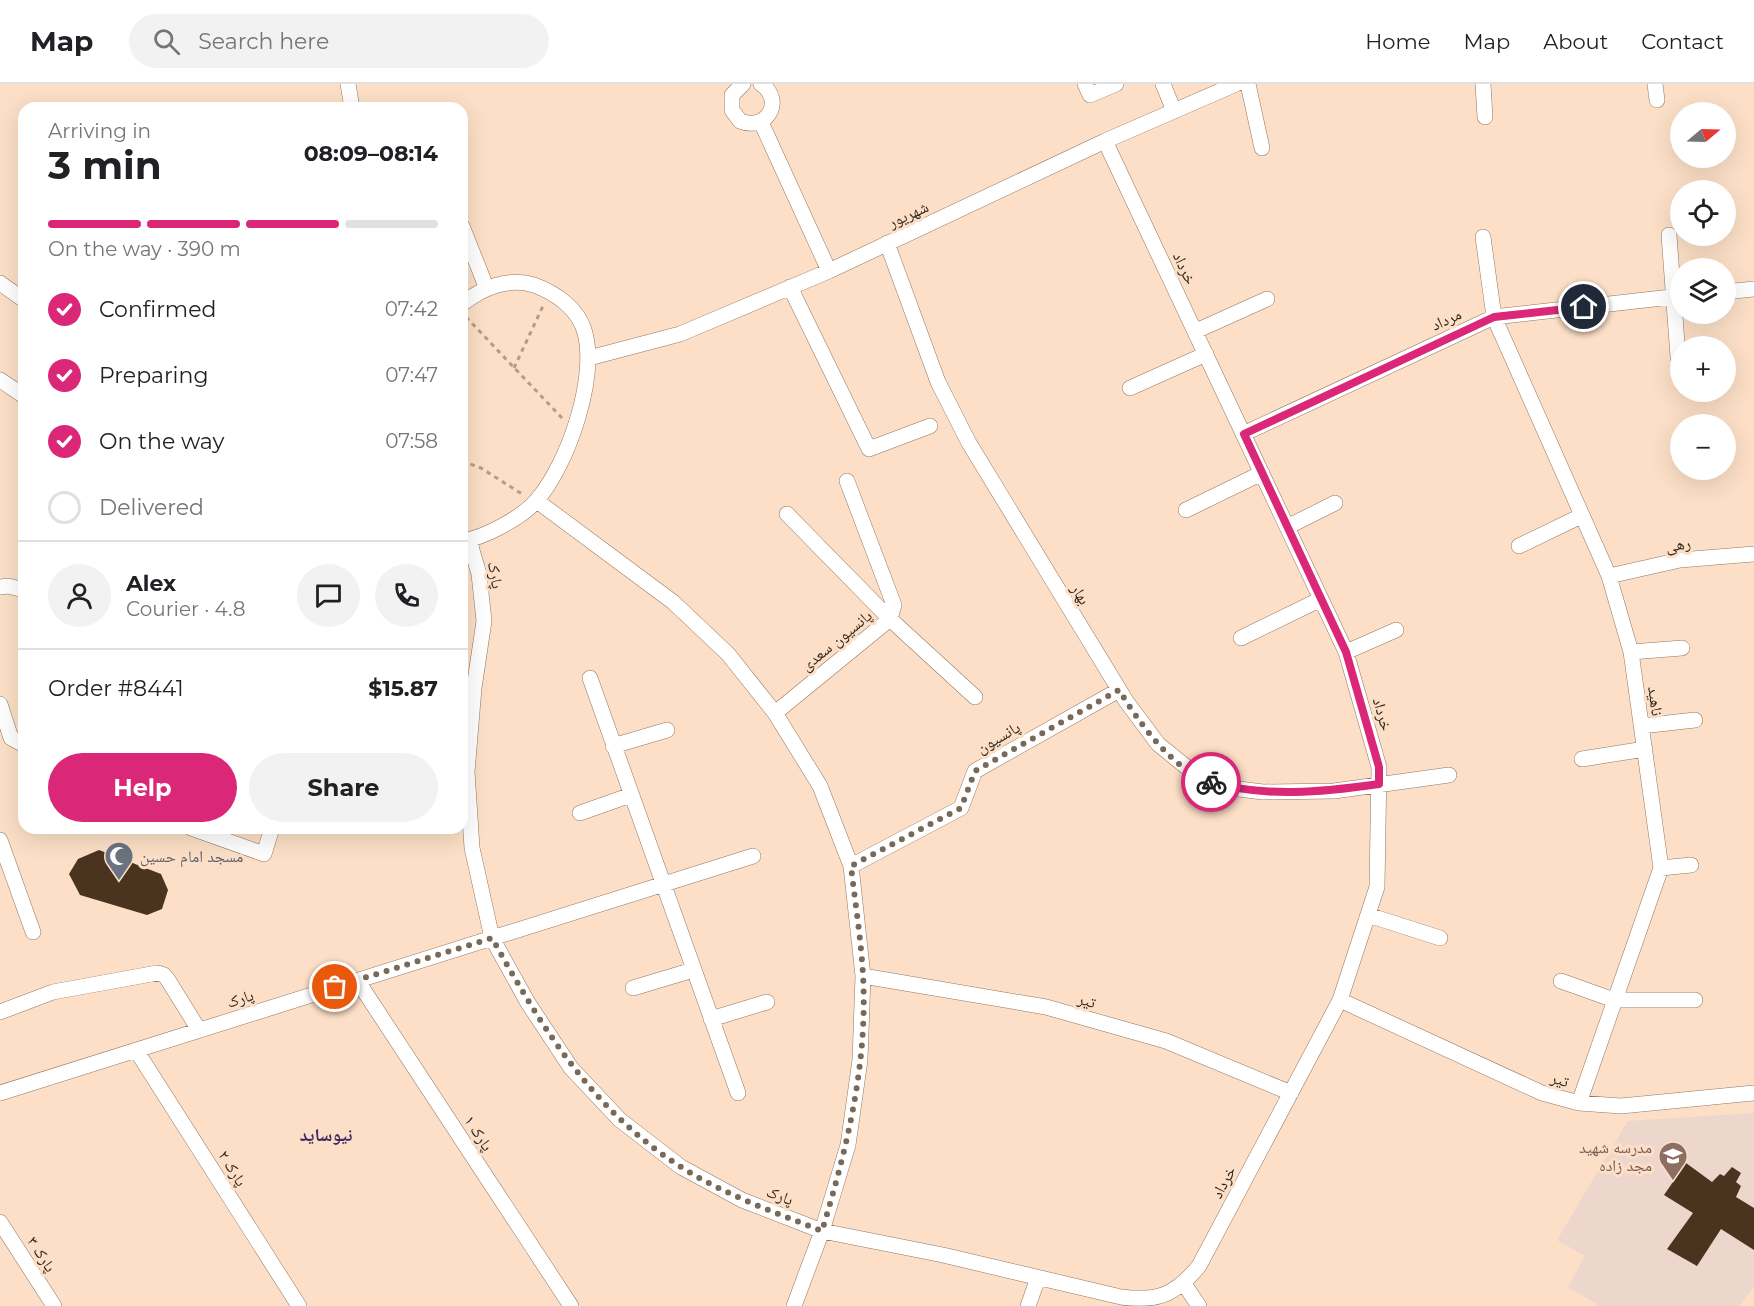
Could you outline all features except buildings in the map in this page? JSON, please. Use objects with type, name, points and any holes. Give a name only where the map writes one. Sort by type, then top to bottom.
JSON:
[{"type":"street","points":[[348,84],[351,102]]},
{"type":"street","points":[[743,84],[732,96],[732,110],[740,121],[754,124],[761,122],[771,113],[773,100],[771,93],[761,84]]},
{"type":"street","points":[[1085,84],[1090,95],[1116,84]]},
{"type":"street","points":[[1163,84],[1174,111]]},
{"type":"street","name":"شهریور","points":[[589,358],[680,334],[829,271],[1106,141],[1236,84]]},
{"type":"street","points":[[1248,84],[1262,148]]},
{"type":"street","points":[[1483,84],[1485,117]]},
{"type":"street","points":[[1655,84],[1657,100]]},
{"type":"street","points":[[761,122],[829,271]]},
{"type":"street","name":"خرداد","points":[[1106,141],[1346,652],[1379,767],[1377,887],[1340,1000],[1198,1266],[1184,1284],[1165,1296]]},
{"type":"street","points":[[1669,235],[1672,258]]},
{"type":"street","name":"ناهید","points":[[1483,237],[1494,317],[1609,576],[1631,652],[1661,868],[1579,1103]]},
{"type":"street","points":[[468,241],[487,289]]},
{"type":"street","name":"بهار","points":[[887,243],[938,382],[969,443],[1119,690],[1158,744],[1200,778],[1231,788],[1263,792],[1334,791],[1449,775]]},
{"type":"street","points":[[468,300],[497,284],[524,282],[550,291],[571,308],[585,331],[589,358],[580,412],[561,463],[537,501],[504,525],[468,540]]},
{"type":"street","points":[[0,283],[18,296]]},
{"type":"street","points":[[790,287],[869,449],[930,426]]},
{"type":"street","points":[[1736,291],[1754,289]]},
{"type":"street","name":"مرداد","points":[[1244,434],[1494,317],[1670,298]]},
{"type":"street","points":[[1196,331],[1267,299]]},
{"type":"street","points":[[1130,388],[1206,354]]},
{"type":"street","points":[[0,380],[18,392]]},
{"type":"street","points":[[1186,510],[1262,472]]},
{"type":"street","name":"پانسیون سعدی","points":[[775,713],[890,619],[894,605],[848,481]]},
{"type":"street","points":[[537,501],[673,602],[728,654],[775,713],[820,786],[851,866],[863,976],[860,1060],[848,1145],[822,1231],[794,1306]]},
{"type":"street","points":[[1287,527],[1335,503]]},
{"type":"street","points":[[787,514],[890,619],[975,697]]},
{"type":"street","points":[[1519,546],[1581,516]]},
{"type":"street","name":"پارک","points":[[468,546],[479,574],[484,621],[474,688],[468,760]]},
{"type":"street","name":"رهی","points":[[1609,576],[1680,560],[1754,554]]},
{"type":"street","points":[[0,587],[8,585],[18,588]]},
{"type":"street","points":[[1241,638],[1322,599]]},
{"type":"street","points":[[1346,652],[1396,630]]},
{"type":"street","points":[[1631,652],[1682,648]]},
{"type":"street","points":[[590,678],[738,1093]]},
{"type":"street","name":"پانسیون","points":[[851,866],[961,808],[975,771],[1119,690]]},
{"type":"street","points":[[0,704],[11,738],[18,742]]},
{"type":"street","points":[[1641,726],[1695,720]]},
{"type":"street","points":[[614,746],[667,730]]},
{"type":"street","points":[[1582,759],[1645,749]]},
{"type":"street","points":[[580,813],[631,795]]},
{"type":"street","name":"پارک","points":[[468,817],[472,848],[492,938],[528,1003],[572,1068],[620,1120],[681,1167],[742,1200],[822,1231],[1121,1297],[1143,1300],[1165,1296]]},
{"type":"street","points":[[208,834],[264,854],[270,834]]},
{"type":"street","points":[[0,840],[33,932]]},
{"type":"street","name":"پارک","points":[[0,1093],[753,856]]},
{"type":"street","points":[[1661,868],[1691,864]]},
{"type":"street","points":[[1368,915],[1440,938]]},
{"type":"street","points":[[633,988],[693,970]]},
{"type":"street","points":[[0,1012],[53,992],[157,973],[164,975],[168,980],[199,1030]]},
{"type":"street","name":"تیر","points":[[863,976],[1046,1007],[1166,1041],[1291,1093]]},
{"type":"street","name":"پارک ۱","points":[[357,980],[571,1306]]},
{"type":"street","points":[[1561,981],[1614,1000],[1695,1000]]},
{"type":"street","name":"تیر","points":[[1340,1000],[1542,1093],[1579,1103],[1621,1106],[1754,1093]]},
{"type":"street","points":[[711,1019],[767,1002]]},
{"type":"street","name":"پارک ۲","points":[[136,1050],[299,1306]]},
{"type":"street","name":"پارک ۳","points":[[0,1222],[54,1306]]},
{"type":"street","points":[[1028,1306],[1038,1278]]},
{"type":"street","points":[[1184,1284],[1199,1306]]},
{"type":"path","points":[[514,368],[550,291]]},
{"type":"path","points":[[468,319],[573,429]]},
{"type":"path","points":[[468,463],[481,468],[537,501]]},
{"type":"shaded area","name":"مدرسه شهید مجد زاده","points":[[1754,1113],[1754,1287],[1739,1306],[1600,1306],[1568,1287],[1585,1256],[1557,1240],[1628,1121]]},
{"type":"way so far","points":[[335,987],[492,938],[528,1003],[572,1068],[620,1120],[681,1167],[742,1200],[822,1231],[848,1145],[860,1060],[863,976],[851,866],[961,808],[975,771],[1119,690],[1158,744],[1200,778],[1211,782]]},
{"type":"place","name":"مسجد امام حسین","points":[[119,882]]},
{"type":"place","name":"مدرسه شهید مجد زاده","points":[[1673,1182]]},
{"type":"district","name":"نیوساید","points":[[326,1135]]},
{"type":"route","points":[[1211,782],[1231,788],[1263,792],[1334,791],[1379,784],[1379,767],[1346,652],[1244,434],[1494,317],[1584,307]]}]
